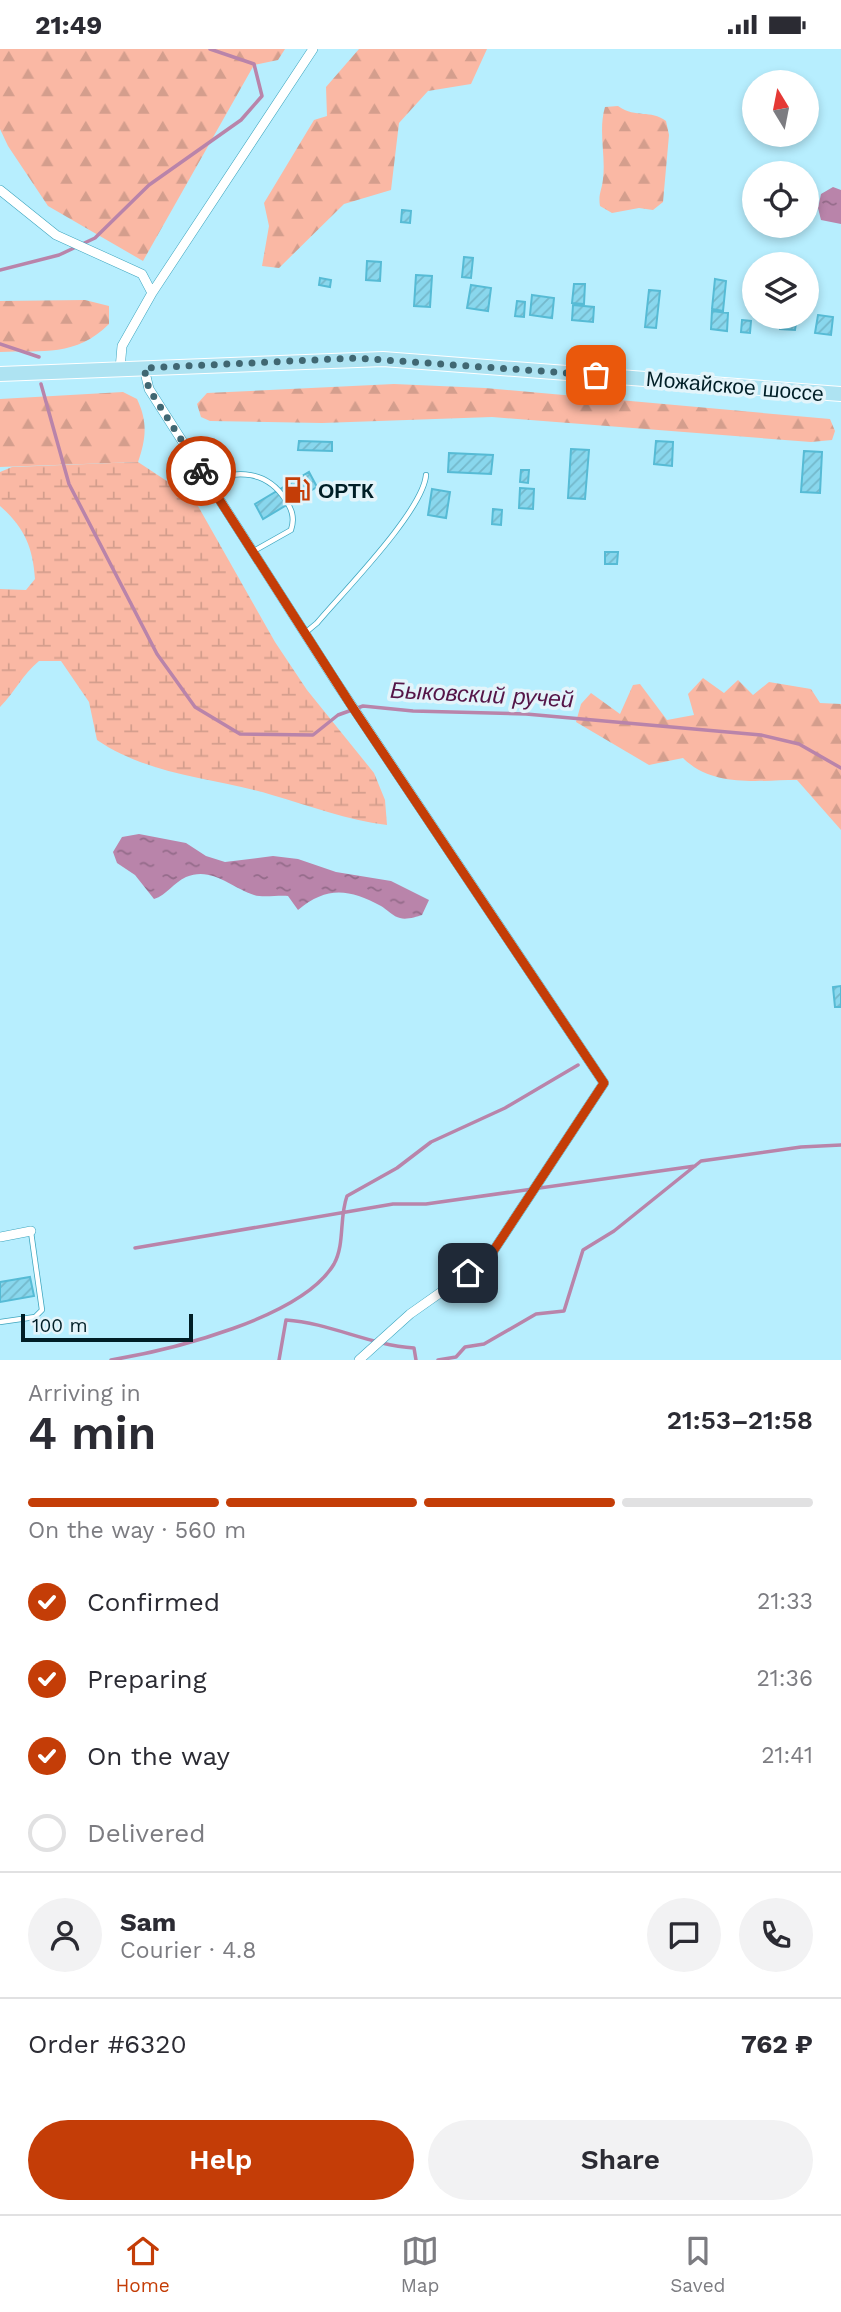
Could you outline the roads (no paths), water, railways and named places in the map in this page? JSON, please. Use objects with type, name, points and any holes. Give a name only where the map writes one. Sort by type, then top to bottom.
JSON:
[{"type":"main road","name":"Можайское шоссе","points":[[0,374],[383,359],[841,394]]},
{"type":"street","points":[[120,369],[122,346],[152,293],[313,49]]},
{"type":"street","points":[[0,190],[57,235],[142,274],[152,293]]},
{"type":"street","points":[[144,368],[149,389],[251,553],[604,1083],[488,1259],[410,1314],[359,1360]]},
{"type":"street","points":[[0,1237],[31,1231]]},
{"type":"lane","points":[[208,482],[230,474],[254,475],[273,484],[289,504],[294,521],[291,530],[251,553]]},
{"type":"lane","points":[[304,633],[317,623],[394,532],[423,491],[426,475]]},
{"type":"lane","points":[[0,1322],[35,1317],[42,1310],[31,1231]]},
{"type":"water","points":[[833,187],[841,190],[841,224],[821,220],[821,194]]},
{"type":"water","points":[[139,834],[186,843],[206,856],[225,862],[273,856],[298,859],[336,872],[391,881],[429,900],[422,915],[402,919],[381,906],[348,893],[319,897],[298,910],[288,896],[254,895],[222,879],[204,874],[186,877],[154,899],[135,875],[117,863],[113,852],[122,837]]},
{"type":"waterway","name":"Быковский ручей","points":[[0,270],[59,255],[95,238],[149,185],[241,120],[262,96],[254,64],[210,49]]},
{"type":"waterway","name":"Быковский ручей","points":[[0,344],[39,357]]},
{"type":"waterway","name":"Быковский ручей","points":[[41,384],[69,484],[157,654],[195,707],[240,734],[313,735],[338,715],[363,706],[413,711],[526,714],[761,735],[799,744],[841,768]]},
{"type":"waterway","points":[[111,1360],[167,1348],[233,1329],[294,1300],[318,1283],[334,1264],[340,1248],[347,1196],[397,1168],[431,1142],[505,1108],[578,1065]]},
{"type":"waterway","points":[[438,1360],[456,1357],[465,1347],[484,1344],[536,1314],[564,1311],[583,1250],[614,1231],[701,1161],[801,1147],[841,1145]]},
{"type":"waterway","points":[[135,1248],[393,1204],[426,1204],[695,1166]]},
{"type":"waterway","points":[[279,1360],[286,1320],[318,1325],[381,1343],[414,1348],[416,1360]]},
{"type":"place","name":"ОРТК","points":[[297,490]]}]
